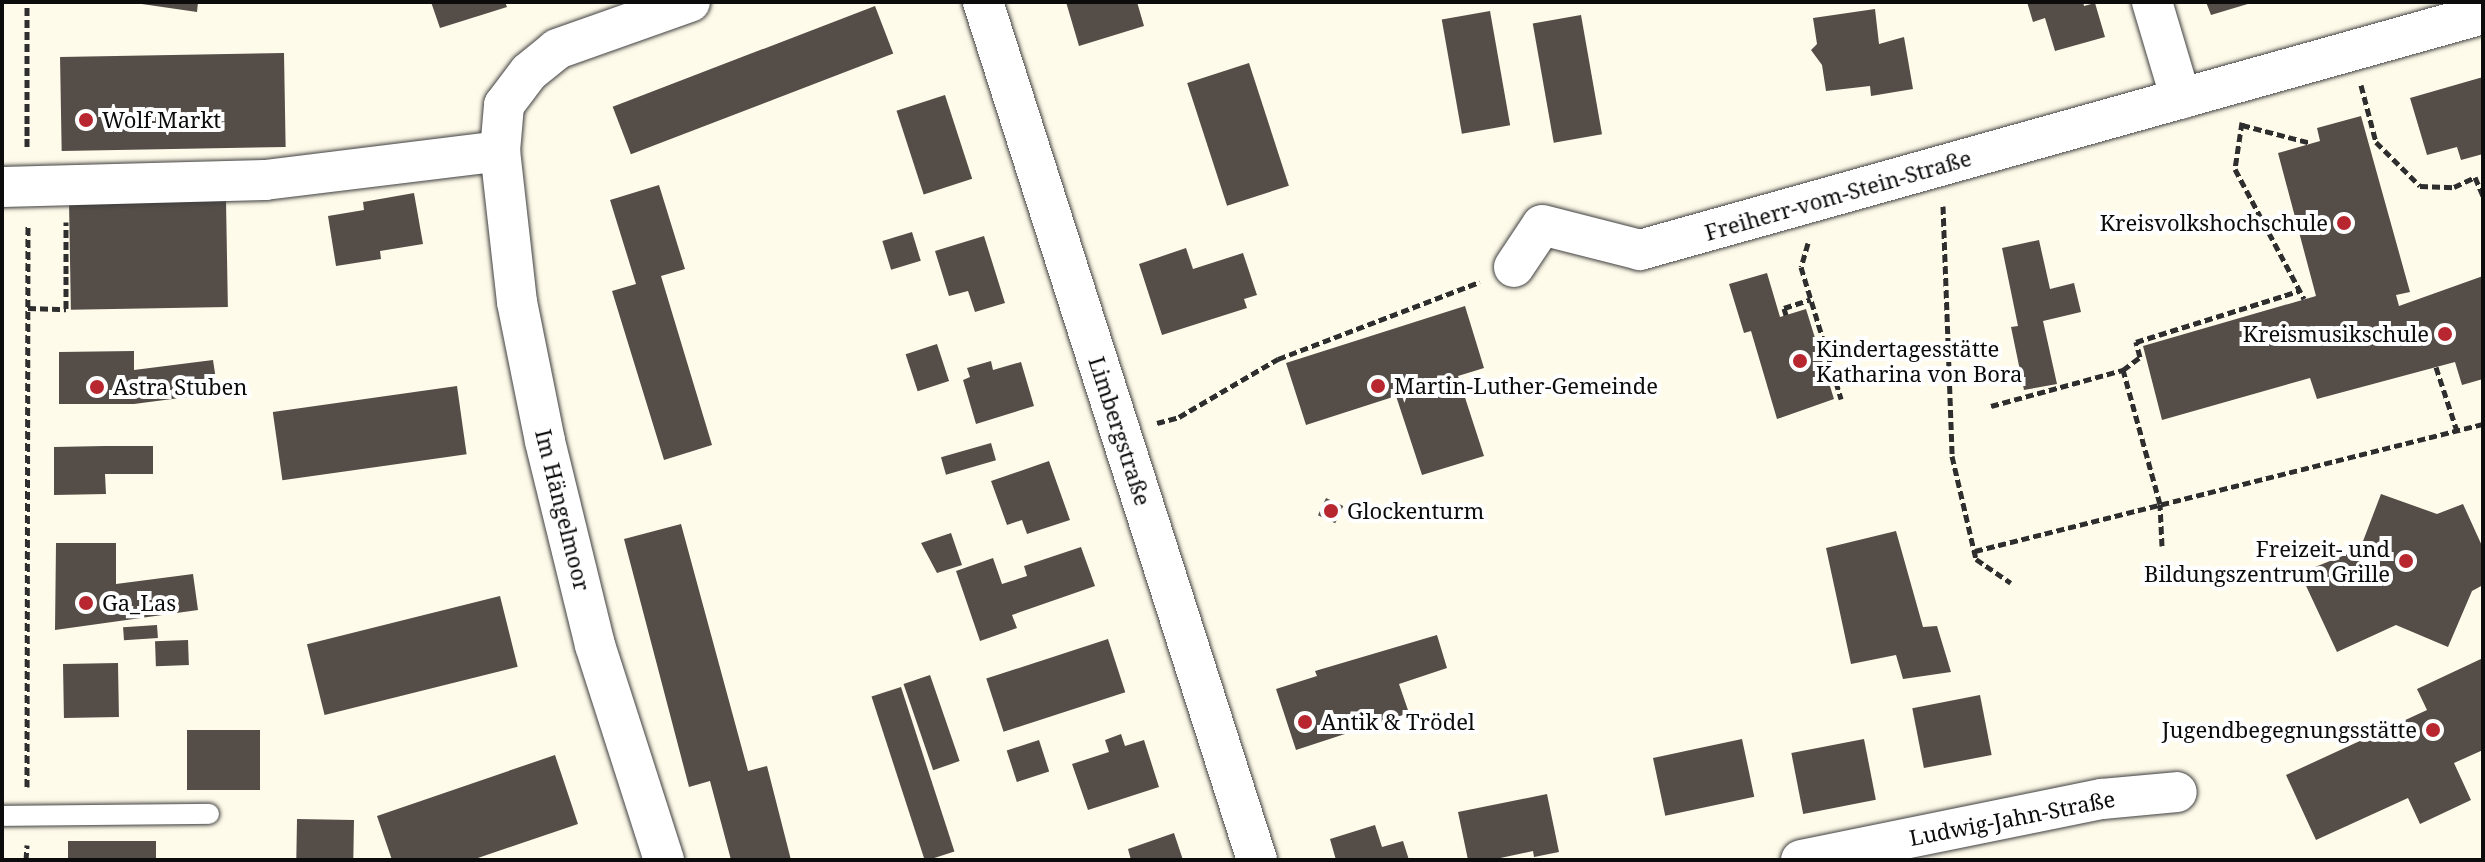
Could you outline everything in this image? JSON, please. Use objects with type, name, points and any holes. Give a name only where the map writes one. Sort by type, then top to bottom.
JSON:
[{"type":"street","name":"Im Hängelmoor","points":[[664,860],[595,645],[545,441],[517,302],[500,151],[504,105],[529,72],[557,49],[690,2]]},
{"type":"street","name":"Limbergstraße","points":[[983,2],[1257,860]]},
{"type":"street","points":[[2152,2],[2181,99]]},
{"type":"street","name":"Freiherr-vom-Stein-Straße","points":[[1514,267],[1542,225],[1640,250],[2483,14]]},
{"type":"street","points":[[15,186],[265,180],[500,151]]},
{"type":"street","name":"Ludwig-Jahn-Straße","points":[[1801,860],[2102,799],[2177,792]]},
{"type":"lane","points":[[2,816],[209,814]]},
{"type":"path","points":[[26,860],[28,308],[15,186],[27,2]]},
{"type":"path","points":[[2351,51],[2376,142],[2420,186],[2454,187],[2475,177],[2483,196]]},
{"type":"path","points":[[2304,299],[2235,169],[2242,125],[2311,143]]},
{"type":"path","points":[[1942,165],[1952,456],[1976,559],[2011,583]]},
{"type":"path","points":[[1819,200],[1801,267],[1841,399]]},
{"type":"path","points":[[28,308],[66,309],[66,221]]},
{"type":"path","points":[[1120,433],[1179,417],[1278,359],[1429,303],[1514,267]]},
{"type":"path","points":[[1991,406],[2123,370],[2140,357],[2136,342],[2299,291]]},
{"type":"path","points":[[1786,315],[1784,308],[1811,299]]},
{"type":"path","points":[[2436,367],[2457,431]]},
{"type":"path","points":[[2123,370],[2160,504],[2162,546]]},
{"type":"path","points":[[1975,551],[2483,424]]},
{"type":"building","points":[[128,2],[198,2],[197,12]]},
{"type":"building","points":[[431,2],[505,2],[507,7],[440,28]]},
{"type":"building","points":[[1066,2],[1137,2],[1144,26],[1079,46]]},
{"type":"building","points":[[2027,2],[2083,2],[2084,6],[2095,3],[2105,37],[2055,51],[2045,18],[2033,22]]},
{"type":"building","points":[[2206,2],[2251,2],[2251,3],[2211,15]]},
{"type":"building","points":[[875,6],[893,54],[631,154],[613,107]]},
{"type":"building","points":[[1875,9],[1879,44],[1904,37],[1913,89],[1871,96],[1870,86],[1826,91],[1822,65],[1811,50],[1817,44],[1813,18]]},
{"type":"building","points":[[1490,11],[1510,125],[1462,134],[1442,20]]},
{"type":"building","points":[[1581,15],[1602,134],[1554,143],[1533,24]]},
{"type":"building","points":[[284,53],[286,147],[62,151],[60,57]]},
{"type":"building","points":[[1249,63],[1289,186],[1227,206],[1187,83]]},
{"type":"building","points":[[2483,77],[2483,154],[2461,160],[2457,147],[2427,155],[2410,98]]},
{"type":"building","points":[[945,95],[972,179],[924,194],[896,111]]},
{"type":"building","name":"Kreisvolkshochschule","points":[[2361,116],[2410,292],[2396,295],[2399,306],[2483,276],[2483,379],[2462,385],[2455,362],[2317,399],[2310,378],[2162,420],[2143,346],[2316,296],[2278,153],[2320,141],[2317,128]]},
{"type":"building","points":[[659,185],[685,269],[661,276],[712,445],[664,460],[612,291],[636,284],[610,200]]},
{"type":"building","points":[[414,193],[423,244],[380,251],[381,259],[336,266],[328,216],[364,210],[363,202]]},
{"type":"building","points":[[226,200],[228,307],[71,310],[69,203]]},
{"type":"building","points":[[912,232],[921,261],[891,270],[882,241]]},
{"type":"building","points":[[984,236],[1005,303],[975,312],[968,291],[949,296],[935,251]]},
{"type":"building","points":[[2039,240],[2050,289],[2074,283],[2081,312],[2043,321],[2057,384],[2024,390],[2011,327],[2018,326],[2002,248]]},
{"type":"building","points":[[1186,248],[1193,269],[1243,253],[1257,295],[1244,299],[1247,308],[1162,335],[1139,264]]},
{"type":"building","points":[[1767,273],[1780,317],[1806,309],[1834,399],[1777,419],[1751,331],[1744,333],[1729,284]]},
{"type":"building","name":"Martin-Luther-Gemeinde","points":[[1465,306],[1484,368],[1458,376],[1484,456],[1422,475],[1396,396],[1306,425],[1286,363]]},
{"type":"building","points":[[937,344],[949,381],[918,391],[906,354]]},
{"type":"building","points":[[134,351],[134,370],[213,360],[218,393],[134,404],[59,404],[59,352]]},
{"type":"building","points":[[991,361],[993,370],[1021,362],[1034,406],[976,424],[963,380],[970,377],[967,368]]},
{"type":"building","points":[[457,386],[467,454],[282,480],[273,412]]},
{"type":"building","points":[[991,443],[996,460],[946,475],[941,457]]},
{"type":"building","points":[[153,446],[153,474],[105,474],[106,494],[54,495],[54,447]]},
{"type":"building","points":[[1049,461],[1070,520],[1027,534],[1022,520],[1007,525],[991,481]]},
{"type":"building","name":"Freizeit- und Bildungszentrum Grille","points":[[2381,494],[2437,514],[2463,504],[2483,548],[2483,585],[2472,591],[2448,647],[2396,625],[2337,652],[2300,573],[2360,549]]},
{"type":"building","name":"Glockenturm","points":[[1326,498],[1343,506],[1335,523],[1318,515]]},
{"type":"building","points":[[681,524],[748,771],[767,766],[791,860],[731,860],[710,781],[689,787],[624,539]]},
{"type":"building","points":[[1896,531],[1923,627],[1937,626],[1951,672],[1903,679],[1896,655],[1851,664],[1826,548]]},
{"type":"building","points":[[951,533],[962,565],[937,573],[921,543]]},
{"type":"building","name":"Ga_Las","points":[[56,543],[116,543],[116,584],[193,574],[198,610],[55,630]]},
{"type":"building","points":[[1081,547],[1095,586],[1012,615],[1017,628],[980,641],[956,571],[993,558],[1002,584],[1027,576],[1024,566]]},
{"type":"building","points":[[500,596],[518,667],[325,715],[307,644]]},
{"type":"building","points":[[157,625],[158,638],[124,640],[123,627]]},
{"type":"building","points":[[1437,635],[1447,668],[1399,684],[1409,713],[1296,750],[1276,689],[1317,676],[1315,671]]},
{"type":"building","points":[[1108,639],[1125,692],[1004,732],[986,679]]},
{"type":"building","points":[[188,640],[189,665],[156,666],[155,641]]},
{"type":"building","name":"Jugendbegegnungsstätte","points":[[2483,658],[2483,750],[2454,763],[2471,800],[2420,824],[2408,798],[2316,840],[2286,775],[2427,710],[2417,689]]},
{"type":"building","points":[[118,663],[119,717],[64,718],[63,664]]},
{"type":"building","points":[[930,675],[960,761],[933,770],[904,684]]},
{"type":"building","points":[[901,687],[954,852],[925,860],[872,697]]},
{"type":"building","points":[[1980,695],[1992,755],[1924,768],[1912,708]]},
{"type":"building","points":[[187,730],[260,730],[260,790],[187,790]]},
{"type":"building","points":[[1121,734],[1125,746],[1144,740],[1159,787],[1088,810],[1072,764],[1109,752],[1105,740]]},
{"type":"building","points":[[1742,739],[1754,797],[1665,816],[1653,758]]},
{"type":"building","points":[[1864,739],[1876,800],[1803,814],[1791,753]]},
{"type":"building","points":[[1039,740],[1049,771],[1017,782],[1007,751]]},
{"type":"building","points":[[555,755],[578,824],[472,860],[392,860],[377,816]]},
{"type":"building","points":[[1547,794],[1559,852],[1534,857],[1533,851],[1491,860],[1468,860],[1458,812]]},
{"type":"building","points":[[297,819],[354,820],[353,860],[296,860]]},
{"type":"building","points":[[1375,825],[1382,847],[1403,841],[1409,860],[1336,860],[1330,839]]},
{"type":"building","points":[[1174,833],[1183,860],[1131,860],[1128,849]]},
{"type":"building","points":[[68,841],[156,841],[156,860],[68,860]]},
{"type":"place","name":"Wolf Markt","points":[[86,120]]},
{"type":"place","name":"Kreisvolkshochschule","points":[[2344,223]]},
{"type":"place","name":"Kreismusikschule","points":[[2445,334]]},
{"type":"place","name":"Kindertagesstätte Katharina von Bora","points":[[1800,361]]},
{"type":"place","name":"Martin-Luther-Gemeinde","points":[[1378,386]]},
{"type":"place","name":"Astra Stuben","points":[[97,387]]},
{"type":"place","name":"Glockenturm","points":[[1331,511]]},
{"type":"place","name":"Freizeit- und Bildungszentrum Grille","points":[[2406,561]]},
{"type":"place","name":"Ga_Las","points":[[86,603]]},
{"type":"place","name":"Antik & Trödel","points":[[1305,722]]},
{"type":"place","name":"Jugendbegegnungsstätte","points":[[2433,730]]}]
